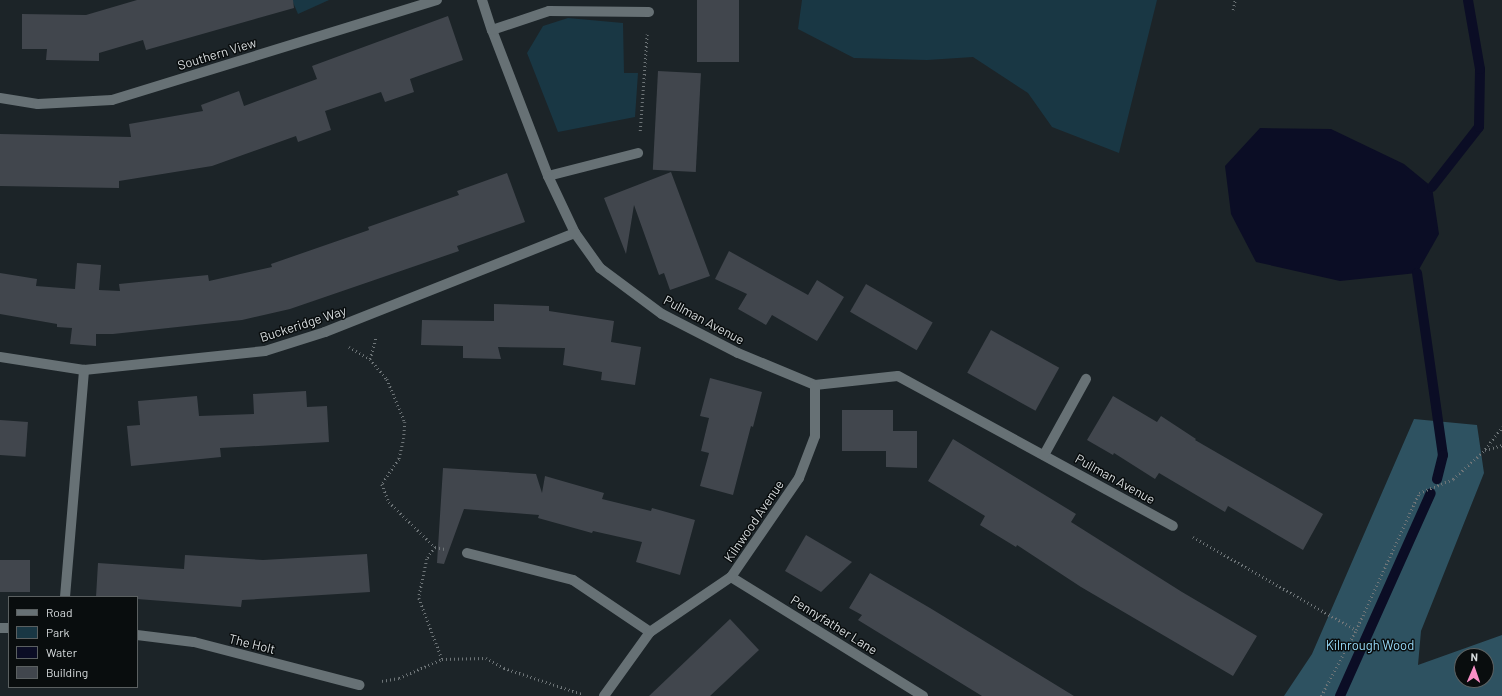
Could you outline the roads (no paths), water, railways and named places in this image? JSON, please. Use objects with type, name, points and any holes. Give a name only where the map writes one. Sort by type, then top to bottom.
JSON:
[{"type":"street","name":"Southern View","points":[[0,98],[38,104],[112,100],[437,0]]},
{"type":"street","name":"Pullman Avenue","points":[[482,0],[548,176],[575,233],[600,268],[662,314],[738,353],[815,385],[898,376],[1173,526]]},
{"type":"street","points":[[492,30],[548,11],[649,12]]},
{"type":"street","points":[[548,176],[638,154]]},
{"type":"street","name":"Buckeridge Way","points":[[0,357],[84,370],[265,351],[325,332],[575,233]]},
{"type":"street","points":[[65,596],[84,370]]},
{"type":"street","points":[[1044,455],[1086,379]]},
{"type":"street","name":"Kilnwood Avenue","points":[[604,696],[650,632],[731,577],[799,478],[815,436],[815,385]]},
{"type":"street","points":[[467,553],[573,580],[650,632]]},
{"type":"street","name":"Pennyfather Lane","points":[[731,577],[923,696]]},
{"type":"street","name":"The Holt","points":[[138,635],[194,642],[359,685]]},
{"type":"water","points":[[1260,128],[1331,129],[1404,164],[1432,187],[1439,234],[1417,273],[1340,281],[1256,262],[1231,214],[1225,166]]},
{"type":"waterway","points":[[1432,187],[1479,127],[1480,69],[1468,0]]},
{"type":"waterway","points":[[1417,273],[1443,455],[1437,479]]},
{"type":"waterway","points":[[1340,696],[1431,493]]},
{"type":"park label","name":"Kilnrough Wood","points":[[1370,645]]}]
